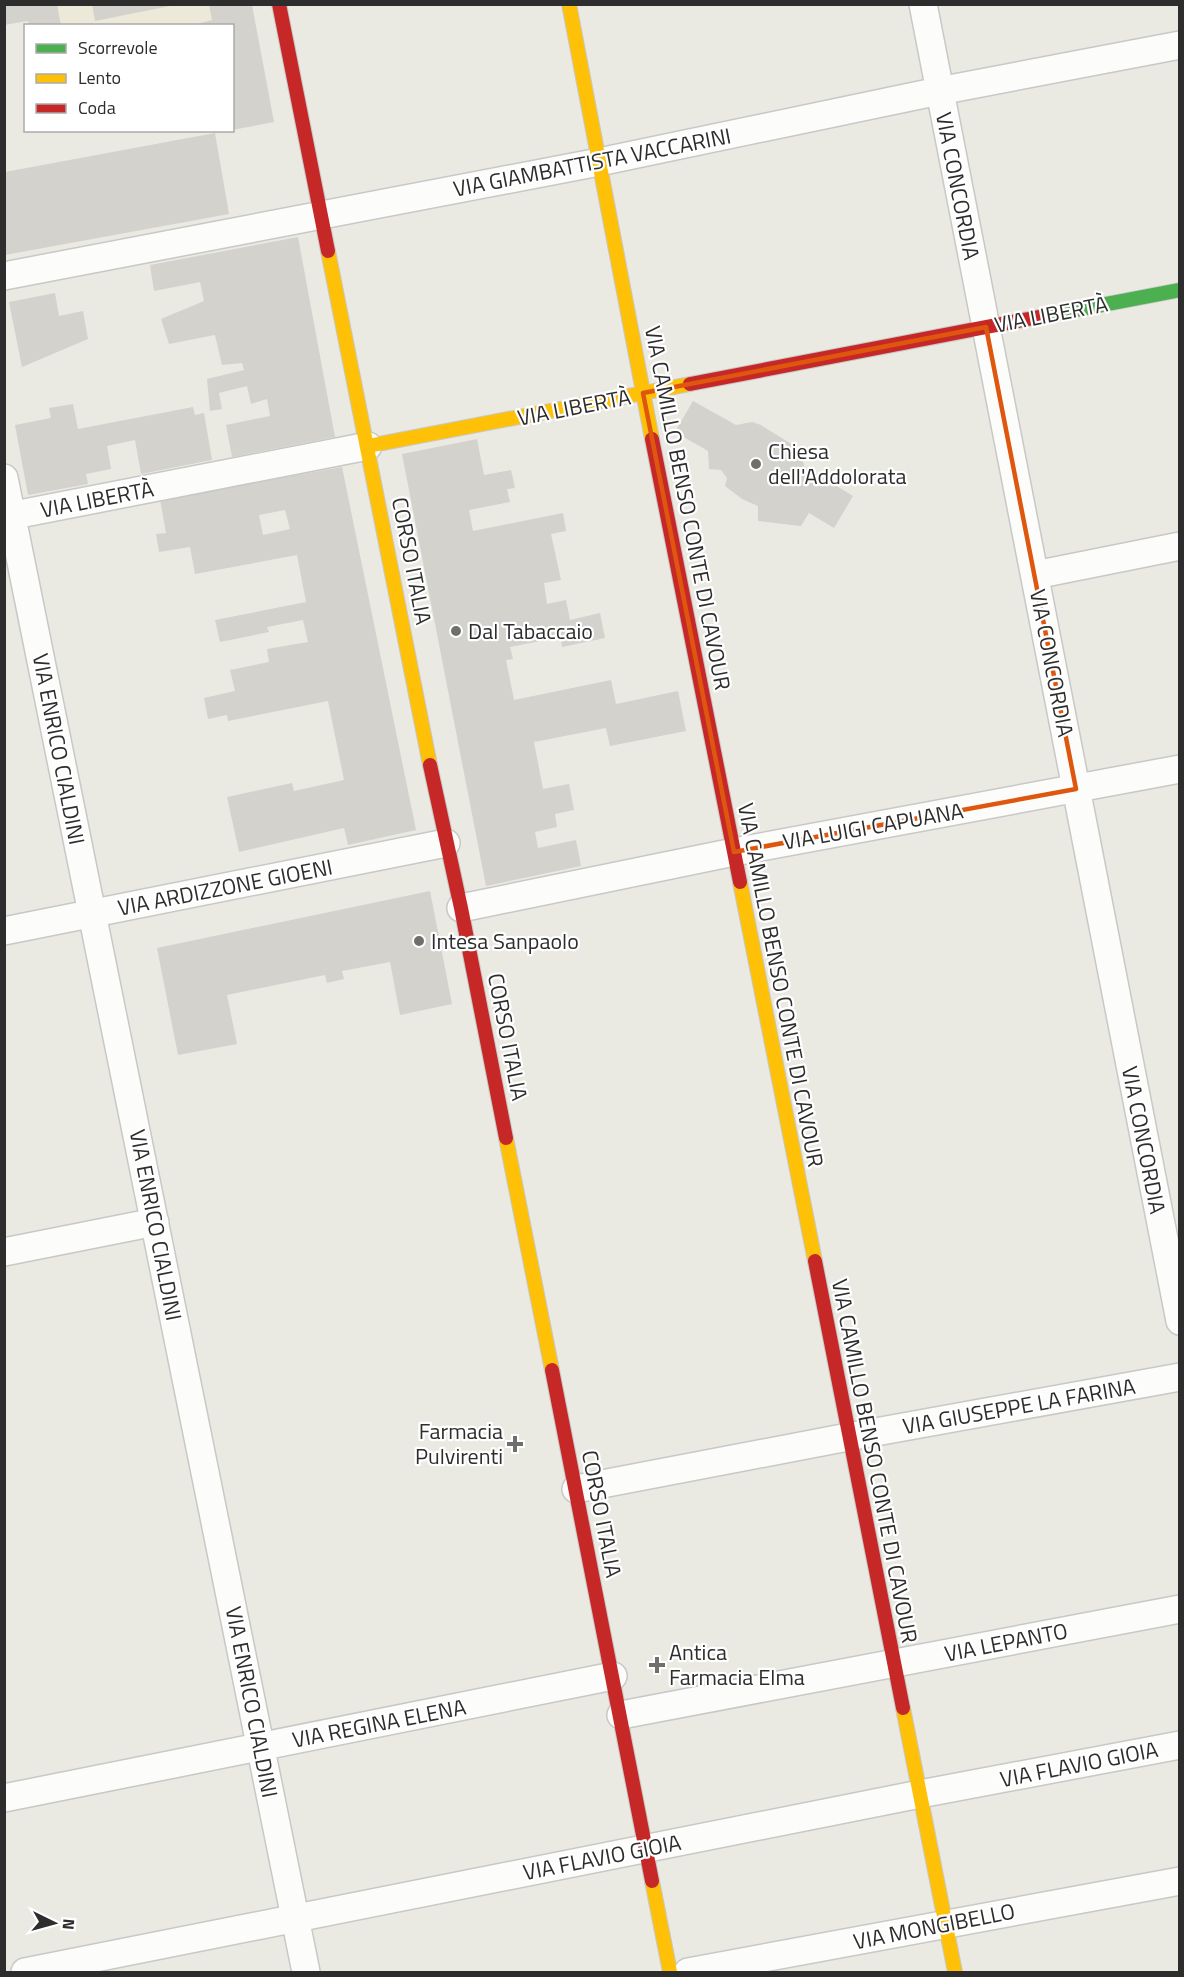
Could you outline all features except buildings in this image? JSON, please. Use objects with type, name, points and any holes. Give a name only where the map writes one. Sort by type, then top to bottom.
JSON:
[{"type":"street","name":"CORSO ITALIA","points":[[279,4],[446,843],[461,908],[670,1972]]},
{"type":"street","name":"VIA CAMILLO BENSO CONTE DI CAVOUR","points":[[569,4],[848,1437],[955,1972]]},
{"type":"street","name":"VIA CONCORDIA","points":[[923,4],[1179,1321]]},
{"type":"street","name":"VIA GIAMBATTISTA VACCARINI","points":[[4,276],[599,162],[1179,45]]},
{"type":"street","name":"VIA LIBERTÀ","points":[[8,516],[1179,290]]},
{"type":"street","name":"VIA ENRICO CIALDINI","points":[[4,478],[8,516],[92,913],[306,1972]]},
{"type":"street","points":[[1035,575],[1179,546]]},
{"type":"street","name":"VIA LUIGI CAPUANA","points":[[461,908],[734,852],[1179,769]]},
{"type":"street","name":"VIA ARDIZZONE GIOENI","points":[[4,931],[446,843]]},
{"type":"street","points":[[4,1252],[155,1222]]},
{"type":"street","name":"VIA GIUSEPPE LA FARINA","points":[[576,1489],[1179,1377]]},
{"type":"street","name":"VIA LEPANTO","points":[[621,1715],[1179,1609]]},
{"type":"street","name":"VIA REGINA ELENA","points":[[4,1798],[613,1676]]},
{"type":"street","name":"VIA FLAVIO GIOIA","points":[[25,1972],[920,1794],[1179,1745]]},
{"type":"street","name":"VIA MONGIBELLO","points":[[688,1972],[1179,1881]]},
{"type":"highlighted area","points":[[986,327],[1076,789],[734,852],[643,393]]},
{"type":"shaded area","points":[[57,5],[252,5],[258,40],[234,27],[234,24],[61,24]]},
{"type":"traffic: fast","points":[[1044,316],[1180,290]]},
{"type":"traffic: slow","points":[[569,4],[652,439]]},
{"type":"traffic: slow","points":[[328,251],[430,765]]},
{"type":"traffic: slow","points":[[368,446],[690,384]]},
{"type":"traffic: slow","points":[[740,882],[815,1261]]},
{"type":"traffic: slow","points":[[506,1138],[552,1370]]},
{"type":"traffic: slow","points":[[903,1708],[955,1972]]},
{"type":"traffic: slow","points":[[652,1881],[670,1972]]},
{"type":"traffic: jam","points":[[279,4],[328,251]]},
{"type":"traffic: jam","points":[[690,384],[1044,316]]},
{"type":"traffic: jam","points":[[652,439],[740,882]]},
{"type":"traffic: jam","points":[[430,765],[461,908],[506,1138]]},
{"type":"traffic: jam","points":[[815,1261],[903,1708]]},
{"type":"traffic: jam","points":[[552,1370],[652,1881]]},
{"type":"place","name":"Chiesa dell'Addolorata","points":[[756,464]]},
{"type":"place","name":"Dal Tabaccaio","points":[[456,631]]},
{"type":"place","name":"Intesa Sanpaolo","points":[[419,941]]},
{"type":"place","name":"Farmacia Pulvirenti","points":[[515,1444]]},
{"type":"place","name":"Antica Farmacia Elma","points":[[657,1665]]}]
